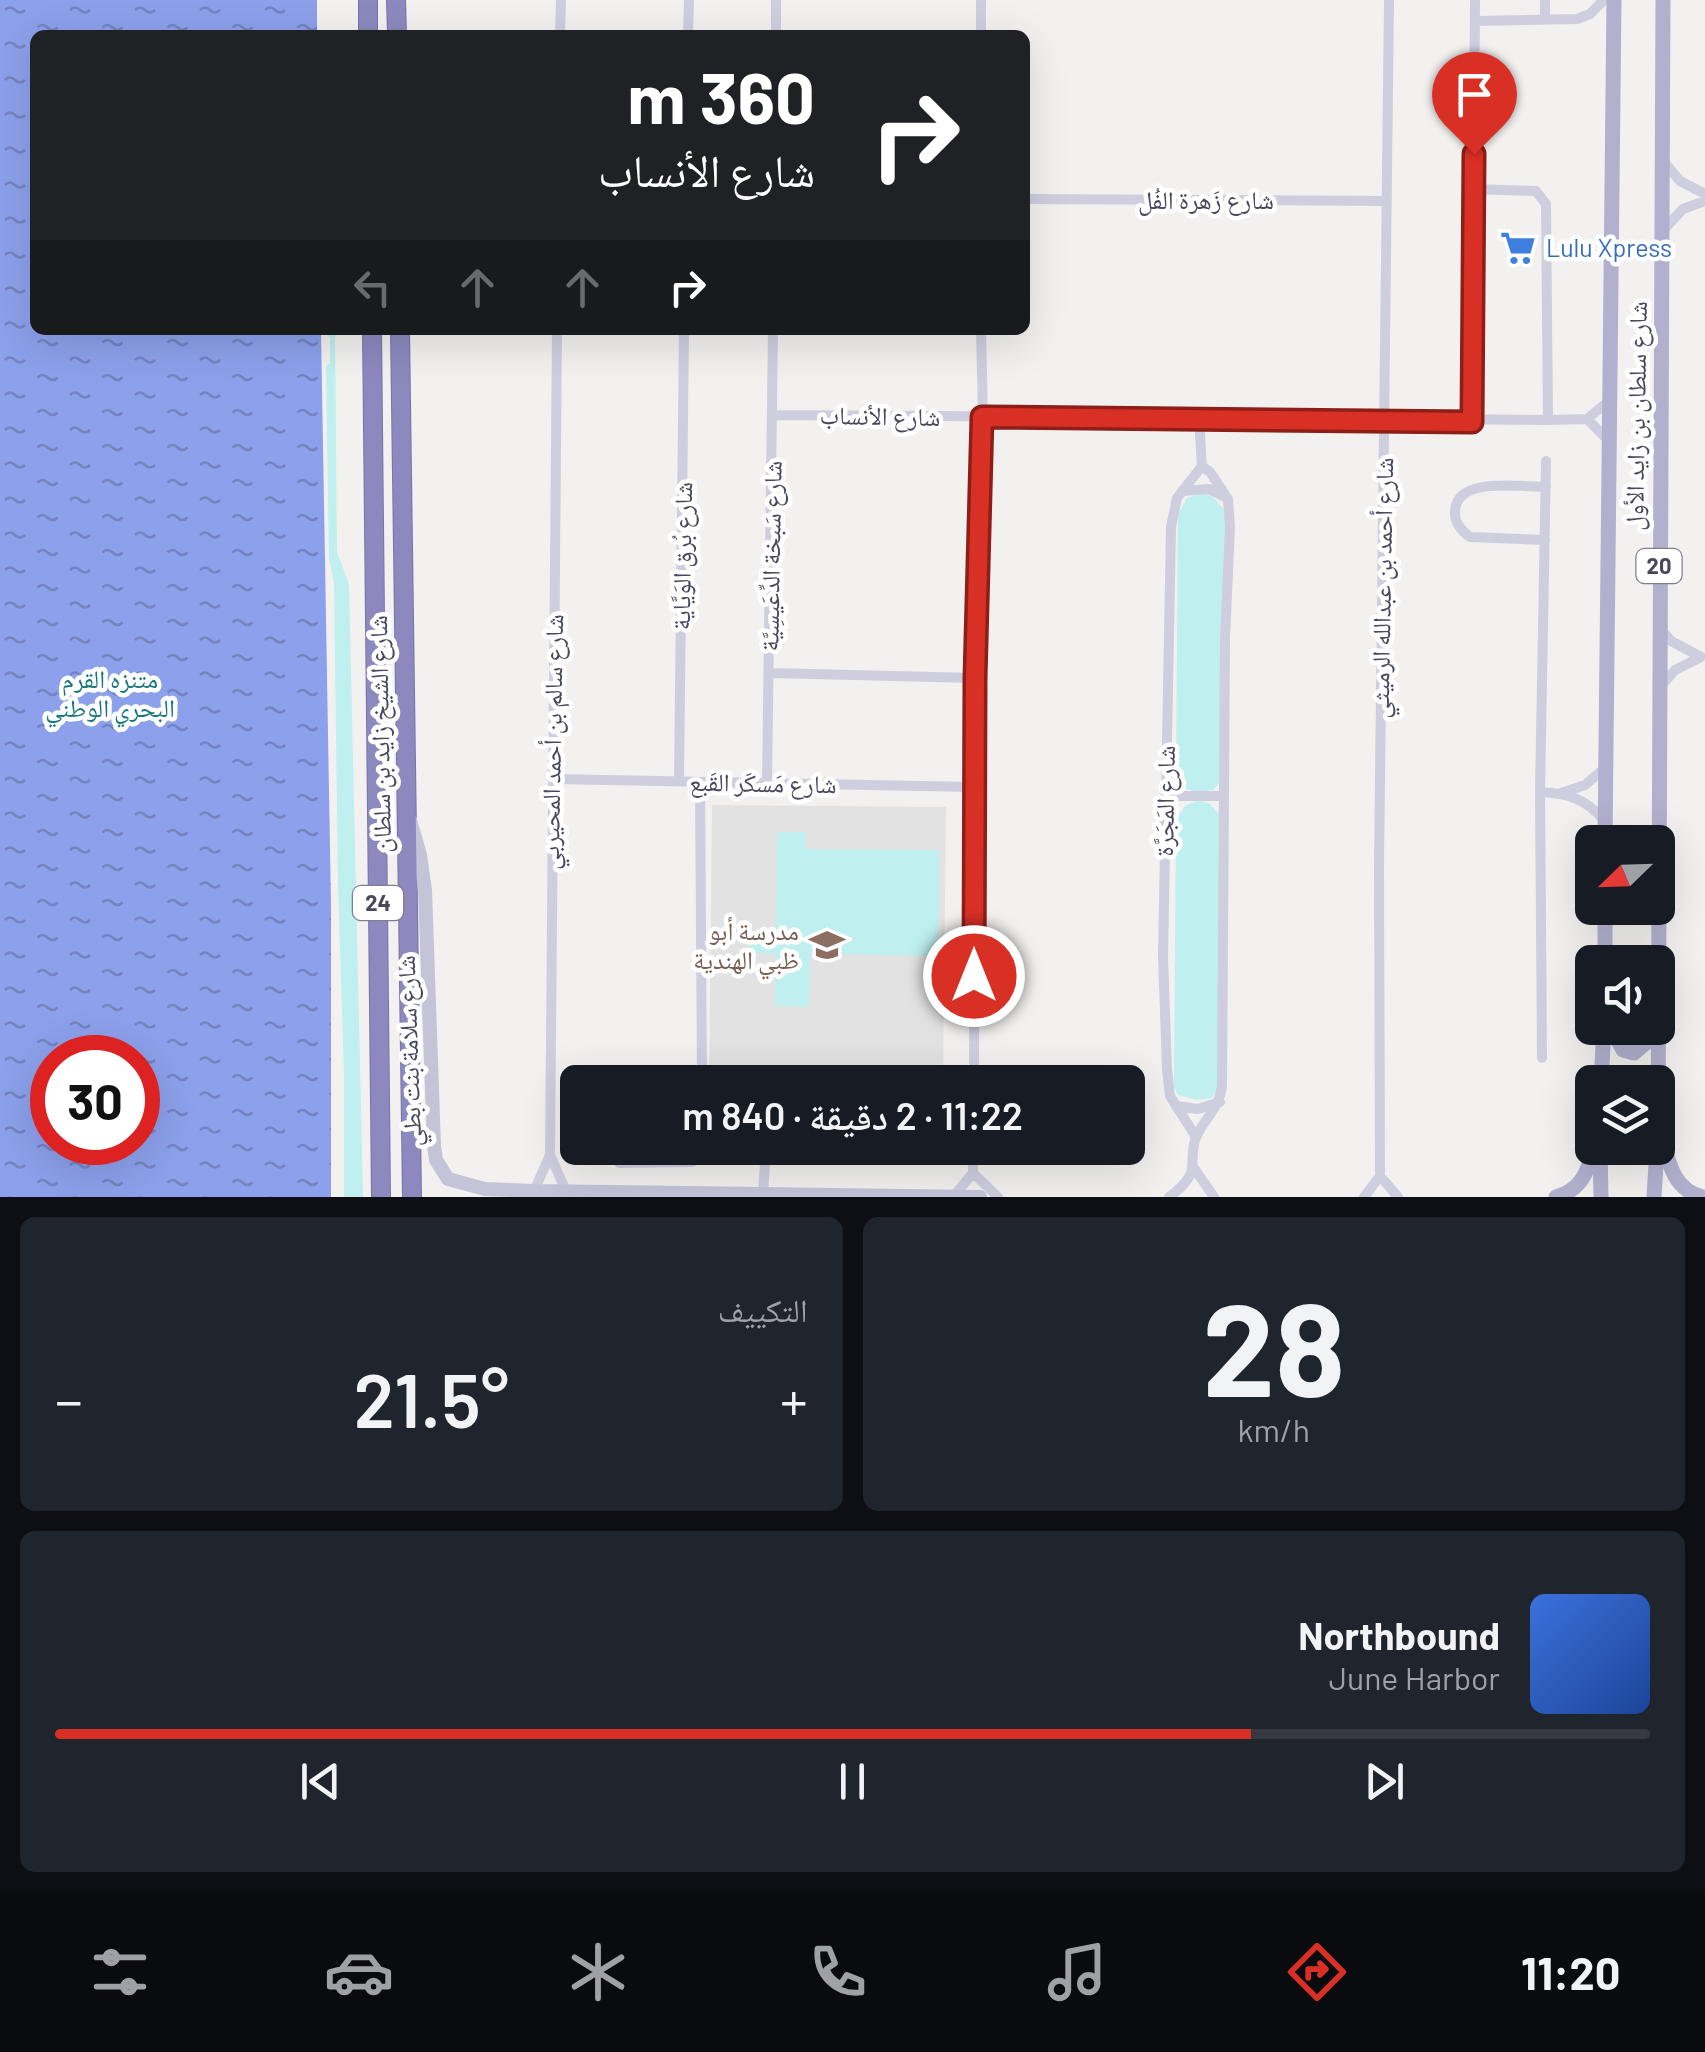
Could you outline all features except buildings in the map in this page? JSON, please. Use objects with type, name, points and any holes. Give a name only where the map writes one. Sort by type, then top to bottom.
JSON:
[{"type":"highway","points":[[368,0],[368,30]]},
{"type":"highway","points":[[396,0],[397,30]]},
{"type":"highway","name":"شارع الشيخ زايد بن سلطان","points":[[372,335],[381,1197]]},
{"type":"highway","name":"شارع الشيخ زايد بن سلطان","points":[[400,335],[412,1197]]},
{"type":"main road","name":"شارع سلطان بن زايد الأول","points":[[1605,825],[1614,0]]},
{"type":"main road","name":"شارع سلطان بن زايد الأول","points":[[1658,945],[1662,0]]},
{"type":"main road","name":"شارع سلامة بنت بطي","points":[[406,806],[425,890],[436,1160],[455,1184],[510,1194],[980,1197]]},
{"type":"main road","points":[[1620,1045],[1634,1053],[1643,1045]]},
{"type":"main road","points":[[1556,1197],[1576,1188],[1590,1165]]},
{"type":"main road","points":[[1598,1165],[1601,1197]]},
{"type":"main road","points":[[1654,1197],[1656,1165]]},
{"type":"main road","points":[[1670,1165],[1679,1185],[1703,1197]]},
{"type":"street","points":[[560,30],[561,0]]},
{"type":"street","points":[[688,30],[689,0]]},
{"type":"street","points":[[776,0],[776,30]]},
{"type":"street","points":[[981,30],[982,0]]},
{"type":"street","name":"شارع أحمد بن عبدالله الرميثي","points":[[1380,1176],[1389,0]]},
{"type":"street","points":[[1472,422],[1475,0]]},
{"type":"street","points":[[1545,0],[1545,20]]},
{"type":"street","points":[[1475,21],[1583,18],[1604,0]]},
{"type":"street","points":[[1664,162],[1684,184],[1705,197],[1683,209],[1664,228]]},
{"type":"street","points":[[1474,190],[1536,191],[1546,204],[1548,420]]},
{"type":"street","name":"شارع زَهرة الفُل","points":[[1030,199],[1386,201]]},
{"type":"street","name":"شارع سالم بن أحمد المحيربي","points":[[534,1192],[550,1154],[557,335]]},
{"type":"street","name":"شارع بُرق الوَيَّاية","points":[[679,781],[684,335]]},
{"type":"street","name":"شارع سَبخة الدِّعَيسِيَّة","points":[[767,783],[773,335]]},
{"type":"street","points":[[974,1065],[981,335]]},
{"type":"street","points":[[1610,400],[1587,419],[1610,442]]},
{"type":"street","name":"شارع الأنساب","points":[[772,415],[1472,422],[1587,419]]},
{"type":"street","points":[[1170,1197],[1194,1168],[1196,1137],[1220,1102],[1228,499],[1202,466],[1199,419]]},
{"type":"street","points":[[1542,1058],[1540,792],[1546,461]]},
{"type":"street","name":"شارع المَجَرَّة","points":[[1196,1137],[1170,1096],[1163,956],[1171,527],[1174,506],[1202,466]]},
{"type":"street","points":[[1544,540],[1470,537],[1457,524],[1455,516],[1459,498],[1473,487],[1546,487]]},
{"type":"street","points":[[1182,491],[1209,489],[1228,499]]},
{"type":"street","points":[[1658,626],[1671,642],[1703,657]]},
{"type":"street","points":[[1658,696],[1675,670],[1703,657]]},
{"type":"street","points":[[770,673],[975,678]]},
{"type":"street","points":[[1561,793],[1585,785],[1606,767]]},
{"type":"street","name":"شارع مَسكَر القَبع","points":[[552,779],[974,787]]},
{"type":"street","points":[[700,782],[702,1065]]},
{"type":"street","points":[[1540,792],[1561,793],[1584,801],[1605,821]]},
{"type":"street","points":[[1165,796],[1224,796]]},
{"type":"street","points":[[1174,1106],[1198,1109],[1220,1102]]},
{"type":"street","name":"شارع سالم بن أحمد المحيربي","points":[[550,1154],[566,1192]]},
{"type":"street","points":[[763,1194],[765,1165]]},
{"type":"street","points":[[952,1197],[973,1173],[973,1165]]},
{"type":"street","points":[[1194,1168],[1214,1197]]},
{"type":"street","points":[[973,1173],[998,1197]]},
{"type":"street","points":[[1364,1197],[1380,1176],[1398,1197]]},
{"type":"shaded area","points":[[335,335],[337,552],[349,584],[363,1197],[344,1197],[327,336]]},
{"type":"shaded area","points":[[1201,493],[1212,496],[1225,511],[1222,778],[1214,790],[1198,792],[1180,787],[1176,778],[1178,514],[1187,498]]},
{"type":"shaded area","points":[[1199,800],[1210,804],[1223,819],[1220,1086],[1212,1098],[1196,1100],[1178,1095],[1174,1086],[1176,821],[1185,806]]},
{"type":"shaded area","name":"مدرسة أبو ظبي الهندية","points":[[712,805],[946,807],[943,1065],[709,1065]]},
{"type":"shaded area","points":[[777,832],[806,832],[806,849],[939,850],[938,956],[810,954],[809,1007],[775,1006],[776,954],[749,953],[750,936],[776,935]]},
{"type":"water","name":"متنزه القرم البحري الوطني","points":[[0,0],[317,0],[317,30],[30,30],[30,335],[321,335],[331,907],[331,1197],[0,1197]]},
{"type":"place","name":"Lulu Xpress","points":[[1518,248]]},
{"type":"place","name":"مدرسة أبو ظبي الهندية","points":[[827,945]]},
{"type":"route","points":[[974,976],[975,678],[982,417],[1472,422],[1474,154]]}]
